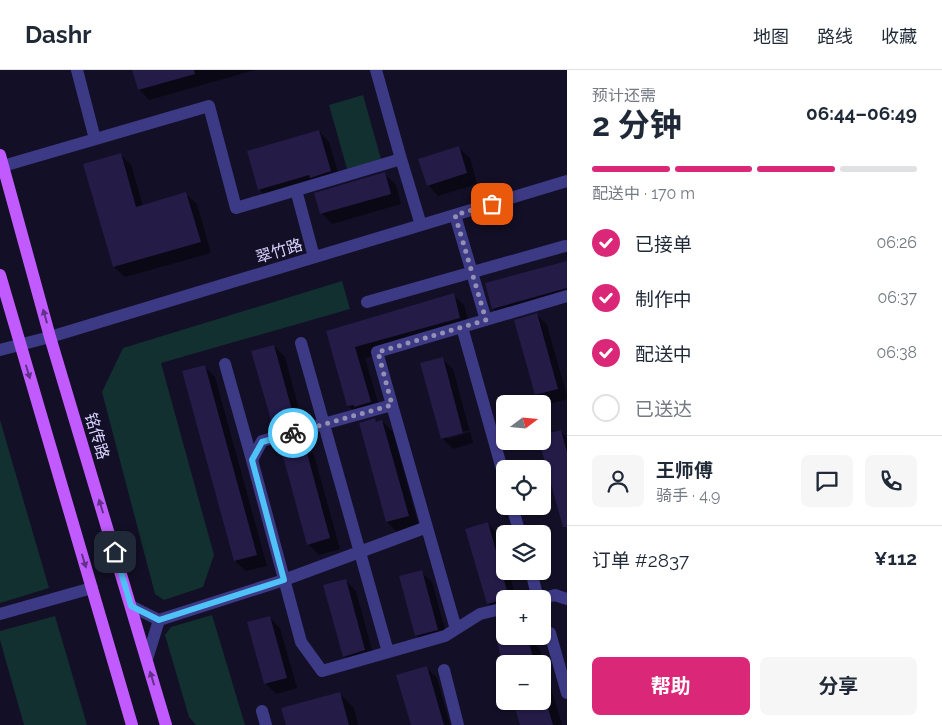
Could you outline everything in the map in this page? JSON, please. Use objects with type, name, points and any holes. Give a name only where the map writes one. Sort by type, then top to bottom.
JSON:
[{"type":"main road","name":"铭传路","points":[[2,161],[50,337],[166,725]]},
{"type":"main road","points":[[0,274],[132,725]]},
{"type":"street","points":[[77,70],[95,139]]},
{"type":"street","points":[[376,70],[421,226]]},
{"type":"street","points":[[2,161],[95,139],[209,106],[236,208],[401,159]]},
{"type":"street","name":"翠竹路","points":[[0,350],[50,337],[567,181]]},
{"type":"street","points":[[296,190],[314,257]]},
{"type":"street","points":[[455,215],[486,320]]},
{"type":"street","points":[[368,302],[565,246]]},
{"type":"street","points":[[456,629],[378,352],[567,296]]},
{"type":"street","points":[[462,327],[499,460]]},
{"type":"street","points":[[301,344],[388,652]]},
{"type":"street","points":[[225,364],[301,642],[322,671],[445,636],[480,614],[496,610]]},
{"type":"street","points":[[252,460],[262,442],[392,405]]},
{"type":"street","points":[[131,606],[159,620],[284,580],[427,527]]},
{"type":"street","points":[[0,614],[92,588]]},
{"type":"street","points":[[551,596],[555,595],[567,599]]},
{"type":"street","points":[[147,659],[159,620]]},
{"type":"street","points":[[551,637],[567,693]]},
{"type":"street","points":[[444,670],[458,725]]},
{"type":"street","points":[[262,711],[266,725]]},
{"type":"green space","points":[[363,95],[381,159],[347,169],[329,105]]},
{"type":"green space","points":[[342,281],[350,309],[161,363],[214,555],[203,587],[164,600],[155,594],[102,392],[123,348]]},
{"type":"green space","points":[[0,420],[49,588],[0,603]]},
{"type":"green space","points":[[212,615],[245,725],[196,725],[189,717],[165,635],[171,627]]},
{"type":"green space","points":[[55,616],[87,725],[24,725],[0,640],[0,631]]},
{"type":"building","points":[[132,70],[194,70],[195,74],[138,90]]},
{"type":"building","points":[[319,130],[331,171],[310,178],[309,175],[258,190],[247,151]]},
{"type":"building","points":[[459,146],[467,173],[427,186],[418,159]]},
{"type":"building","points":[[121,153],[136,207],[186,192],[201,242],[113,267],[83,164]]},
{"type":"building","points":[[385,172],[391,194],[320,214],[314,193]]},
{"type":"building","points":[[567,261],[567,288],[492,309],[485,283]]},
{"type":"building","points":[[454,293],[460,318],[355,347],[371,402],[354,407],[354,405],[347,406],[326,331]]},
{"type":"building","points":[[537,313],[558,389],[535,395],[514,320]]},
{"type":"building","points":[[274,345],[295,421],[273,427],[251,351]]},
{"type":"building","points":[[443,357],[463,433],[441,439],[420,363]]},
{"type":"building","points":[[205,365],[257,555],[234,561],[182,371]]},
{"type":"building","points":[[375,418],[376,422],[382,420],[409,516],[386,522],[359,423]]},
{"type":"building","points":[[561,430],[567,452],[567,527],[563,527],[551,484],[551,460],[544,460],[542,450],[551,450],[551,433]]},
{"type":"building","points":[[304,442],[330,538],[307,545],[281,449]]},
{"type":"building","points":[[488,522],[496,551],[496,580],[504,580],[507,590],[496,590],[496,602],[487,604],[465,529]]},
{"type":"building","points":[[422,570],[438,630],[415,636],[399,576]]},
{"type":"building","points":[[346,579],[365,650],[343,657],[323,585]]},
{"type":"building","points":[[270,616],[287,678],[264,684],[247,622]]},
{"type":"building","points":[[498,645],[530,645],[532,655],[500,655]]},
{"type":"building","points":[[427,666],[444,725],[411,725],[396,675]]},
{"type":"building","points":[[340,692],[349,725],[286,725],[281,708]]},
{"type":"building","points":[[516,710],[549,710],[553,725],[520,725]]},
{"type":"way so far","points":[[293,433],[392,405],[378,352],[486,320],[455,215],[492,204]]},
{"type":"route","points":[[115,552],[131,606],[159,620],[284,580],[252,460],[262,442],[293,433]]}]
